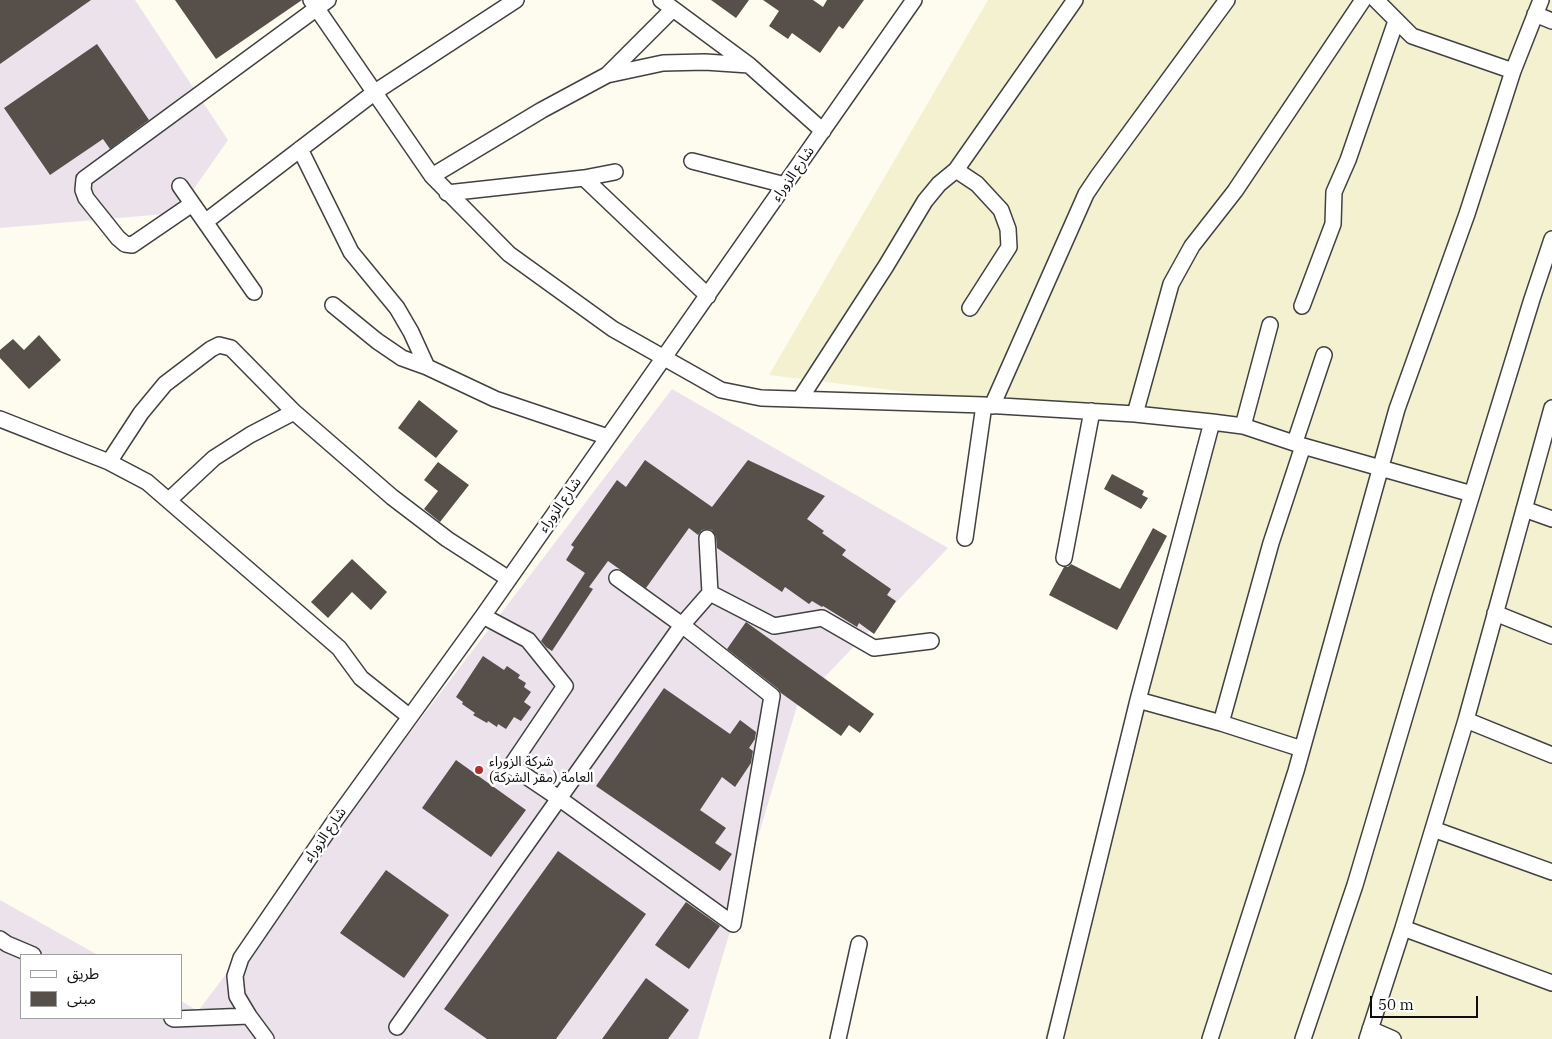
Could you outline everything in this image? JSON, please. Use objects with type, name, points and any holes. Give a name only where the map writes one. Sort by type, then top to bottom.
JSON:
[{"type":"street","points":[[205,222],[375,92],[516,0]]},
{"type":"street","name":"شارع الزوراء","points":[[266,1039],[237,996],[235,976],[241,958],[336,819],[484,616],[914,0]]},
{"type":"street","points":[[800,399],[886,266],[925,201],[939,184],[956,170],[1075,0]]},
{"type":"street","points":[[965,538],[988,406],[1086,194],[1227,0]]},
{"type":"street","points":[[1135,414],[1171,284],[1187,254],[1235,191],[1362,0]]},
{"type":"street","points":[[1376,0],[1412,36],[1513,71]]},
{"type":"street","points":[[192,204],[132,245],[125,244],[86,198],[83,190],[84,179],[318,3],[432,176],[509,254],[613,330],[721,390],[761,398],[1092,411],[1243,426],[1472,494]]},
{"type":"street","points":[[607,75],[667,4],[750,65],[823,131]]},
{"type":"street","points":[[1210,1039],[1302,749],[1398,409],[1467,214],[1513,71],[1538,7],[1552,21]]},
{"type":"street","points":[[1302,306],[1333,224],[1334,192],[1348,160],[1396,21]]},
{"type":"street","points":[[432,176],[542,110],[607,75],[663,63],[705,62],[750,65]]},
{"type":"street","points":[[300,150],[351,252],[397,308],[428,367]]},
{"type":"street","points":[[692,161],[785,185]]},
{"type":"street","points":[[956,170],[977,184],[1001,210],[1008,229],[1009,247],[970,308]]},
{"type":"street","points":[[447,193],[584,178],[615,172]]},
{"type":"street","points":[[584,178],[708,296]]},
{"type":"street","points":[[180,186],[254,292]]},
{"type":"street","points":[[1302,1039],[1356,885],[1440,598],[1552,239]]},
{"type":"street","points":[[333,305],[377,341],[402,358],[428,367],[495,399],[608,437]]},
{"type":"street","points":[[1243,426],[1270,325]]},
{"type":"street","points":[[110,462],[141,413],[165,384],[210,349],[219,345],[231,348],[294,412],[400,503],[447,539],[509,579]]},
{"type":"street","points":[[1221,723],[1324,355]]},
{"type":"street","points":[[1393,1039],[1369,1034],[1404,928],[1466,720],[1552,410]]},
{"type":"street","points":[[1064,558],[1092,411]]},
{"type":"street","points":[[169,500],[214,458],[250,435],[294,412]]},
{"type":"street","points":[[0,419],[110,462],[147,482],[339,648],[361,678],[410,717]]},
{"type":"street","points":[[1055,1039],[1138,700],[1212,422]]},
{"type":"street","points":[[1524,508],[1552,519]]},
{"type":"street","points":[[397,1027],[682,625],[710,593],[707,538]]},
{"type":"street","points":[[484,616],[528,640],[565,686],[511,766],[560,799],[733,924],[772,696],[682,625],[617,578]]},
{"type":"street","points":[[710,593],[774,626],[822,618],[874,648],[931,641]]},
{"type":"street","points":[[1495,614],[1552,636]]},
{"type":"street","points":[[1138,700],[1221,723],[1302,749]]},
{"type":"street","points":[[1466,720],[1552,755]]},
{"type":"street","points":[[1433,829],[1552,872]]},
{"type":"street","points":[[1404,928],[1552,984]]},
{"type":"street","points":[[0,939],[31,954]]},
{"type":"street","points":[[838,1039],[859,944]]},
{"type":"street","points":[[182,1019],[249,1016]]},
{"type":"shaded area","points":[[0,0],[135,0],[228,140],[177,213],[0,228]]},
{"type":"shaded area","points":[[988,0],[1552,0],[1552,1039],[1044,1039],[1109,819],[1208,429],[769,375]]},
{"type":"shaded area","points":[[672,389],[948,548],[797,706],[698,1039],[0,1039],[0,900],[96,954],[20,954],[20,1019],[182,1019],[182,1002],[198,1011]]},
{"type":"building","points":[[0,0],[91,0],[0,64]]},
{"type":"building","points":[[175,0],[302,0],[216,59]]},
{"type":"building","points":[[711,0],[749,0],[736,18]]},
{"type":"building","points":[[763,0],[813,0],[823,7],[827,0],[864,0],[843,29],[839,26],[820,53],[792,33],[788,39],[769,26],[779,11]]},
{"type":"building","points":[[97,44],[149,120],[110,149],[103,139],[50,175],[4,108]]},
{"type":"building","points":[[39,335],[61,360],[29,389],[0,358],[0,350],[13,339],[24,350]]},
{"type":"building","points":[[419,400],[458,431],[436,458],[398,428]]},
{"type":"building","points":[[645,460],[712,507],[748,460],[825,496],[807,519],[824,531],[822,533],[846,550],[842,555],[891,589],[887,595],[896,601],[874,634],[859,623],[857,627],[823,606],[812,601],[809,604],[785,587],[782,592],[717,548],[716,537],[712,530],[702,530],[698,535],[689,528],[646,588],[608,561],[589,587],[593,589],[552,651],[541,641],[585,573],[566,560],[574,547],[571,545],[617,480],[626,487]]},
{"type":"building","points":[[438,462],[469,485],[440,522],[424,509],[438,491],[424,480]]},
{"type":"building","points":[[1112,474],[1144,491],[1142,495],[1148,498],[1141,509],[1104,489]]},
{"type":"building","points":[[1153,528],[1167,536],[1117,630],[1049,595],[1064,567],[1068,567],[1071,564],[1120,589]]},
{"type":"building","points":[[352,559],[387,592],[371,610],[352,592],[328,618],[311,602]]},
{"type":"building","points":[[746,622],[874,714],[860,733],[849,725],[841,736],[781,693],[727,649]]},
{"type":"building","points":[[483,656],[504,670],[507,666],[520,675],[518,678],[526,683],[524,687],[531,692],[524,702],[531,707],[521,721],[514,717],[506,729],[498,724],[497,727],[488,721],[487,723],[473,715],[475,713],[456,697]]},
{"type":"building","points":[[664,688],[730,734],[740,720],[756,732],[755,739],[749,748],[753,751],[751,763],[735,787],[722,777],[700,810],[726,828],[715,843],[732,854],[720,871],[596,786]]},
{"type":"building","points":[[456,760],[526,810],[491,857],[422,808]]},
{"type":"building","points":[[558,851],[646,914],[556,1039],[487,1039],[444,1009]]},
{"type":"building","points":[[386,870],[449,915],[404,978],[340,933]]},
{"type":"building","points":[[686,902],[720,926],[689,969],[655,945]]},
{"type":"building","points":[[646,978],[689,1010],[668,1039],[602,1039]]},
{"type":"place","name":"شركة الزوراء العامة (مقر الشركة)","points":[[479,770]]}]
